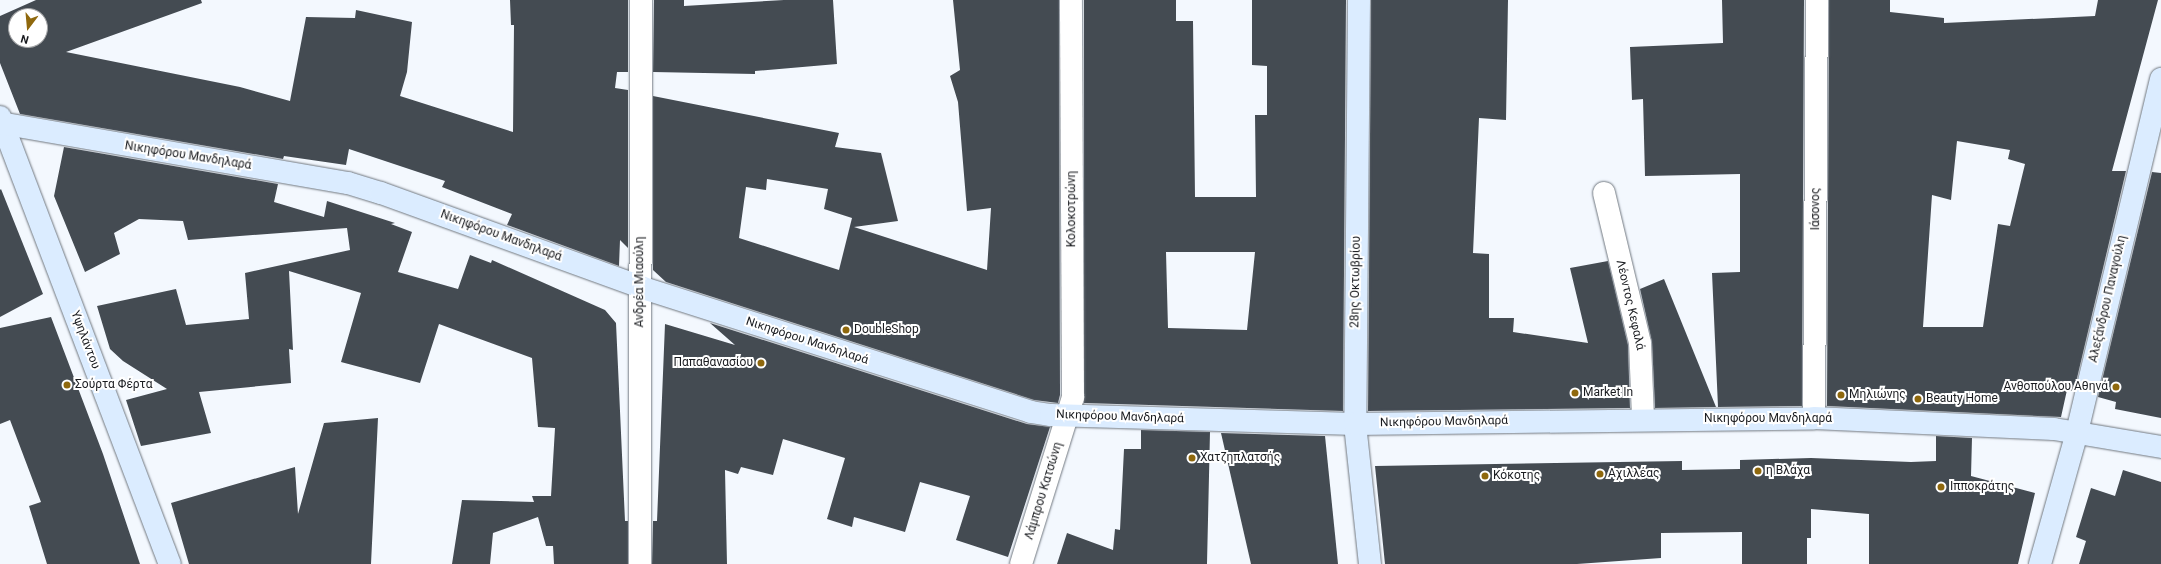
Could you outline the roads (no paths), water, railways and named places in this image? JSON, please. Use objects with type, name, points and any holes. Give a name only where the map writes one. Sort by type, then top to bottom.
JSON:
[{"type":"street","name":"Ανδρέα Μιαούλη","points":[[640,564],[641,0]]},
{"type":"street","name":"Κολοκοτρώνη","points":[[1068,417],[1073,397],[1071,0]]},
{"type":"street","name":"28ης Οκτωβρίου","points":[[1359,0],[1355,424],[1370,564]]},
{"type":"street","name":"Ιάσονος","points":[[1814,418],[1817,0]]},
{"type":"street","name":"Αλεξάνδρου Παναγούλη","points":[[2040,564],[2077,432],[2161,79]]},
{"type":"street","name":"Νικηφόρου Μανδηλαρά","points":[[1,121],[348,183],[381,193],[640,287],[1031,412],[1068,417],[1355,424],[1643,419],[1814,418],[2077,432],[2161,447]]},
{"type":"street","name":"Υψηλάντου","points":[[1,121],[170,564]]},
{"type":"street","name":"Λέοντος Κεφαλά","points":[[1604,193],[1640,343],[1643,419]]},
{"type":"street","name":"Λάμπρου Κατσώνη","points":[[1021,564],[1068,417]]},
{"type":"place","name":"DoubleShop","points":[[846,330]]},
{"type":"place","name":"Παπαθανασίου","points":[[761,363]]},
{"type":"place","name":"Σούρτα Φέρτα","points":[[67,385]]},
{"type":"place","name":"Ανθοπούλου Αθηνά","points":[[2116,387]]},
{"type":"place","name":"Market In","points":[[1575,393]]},
{"type":"place","name":"Μηλιώνης","points":[[1841,395]]},
{"type":"place","name":"Beauty Home","points":[[1918,399]]},
{"type":"place","name":"Χατζηπλατσής","points":[[1192,458]]},
{"type":"place","name":"η Βλάχα","points":[[1758,471]]},
{"type":"place","name":"Αχιλλέας","points":[[1600,474]]},
{"type":"place","name":"Κόκοτης","points":[[1485,476]]},
{"type":"place","name":"Ιπποκράτης","points":[[1941,487]]}]
